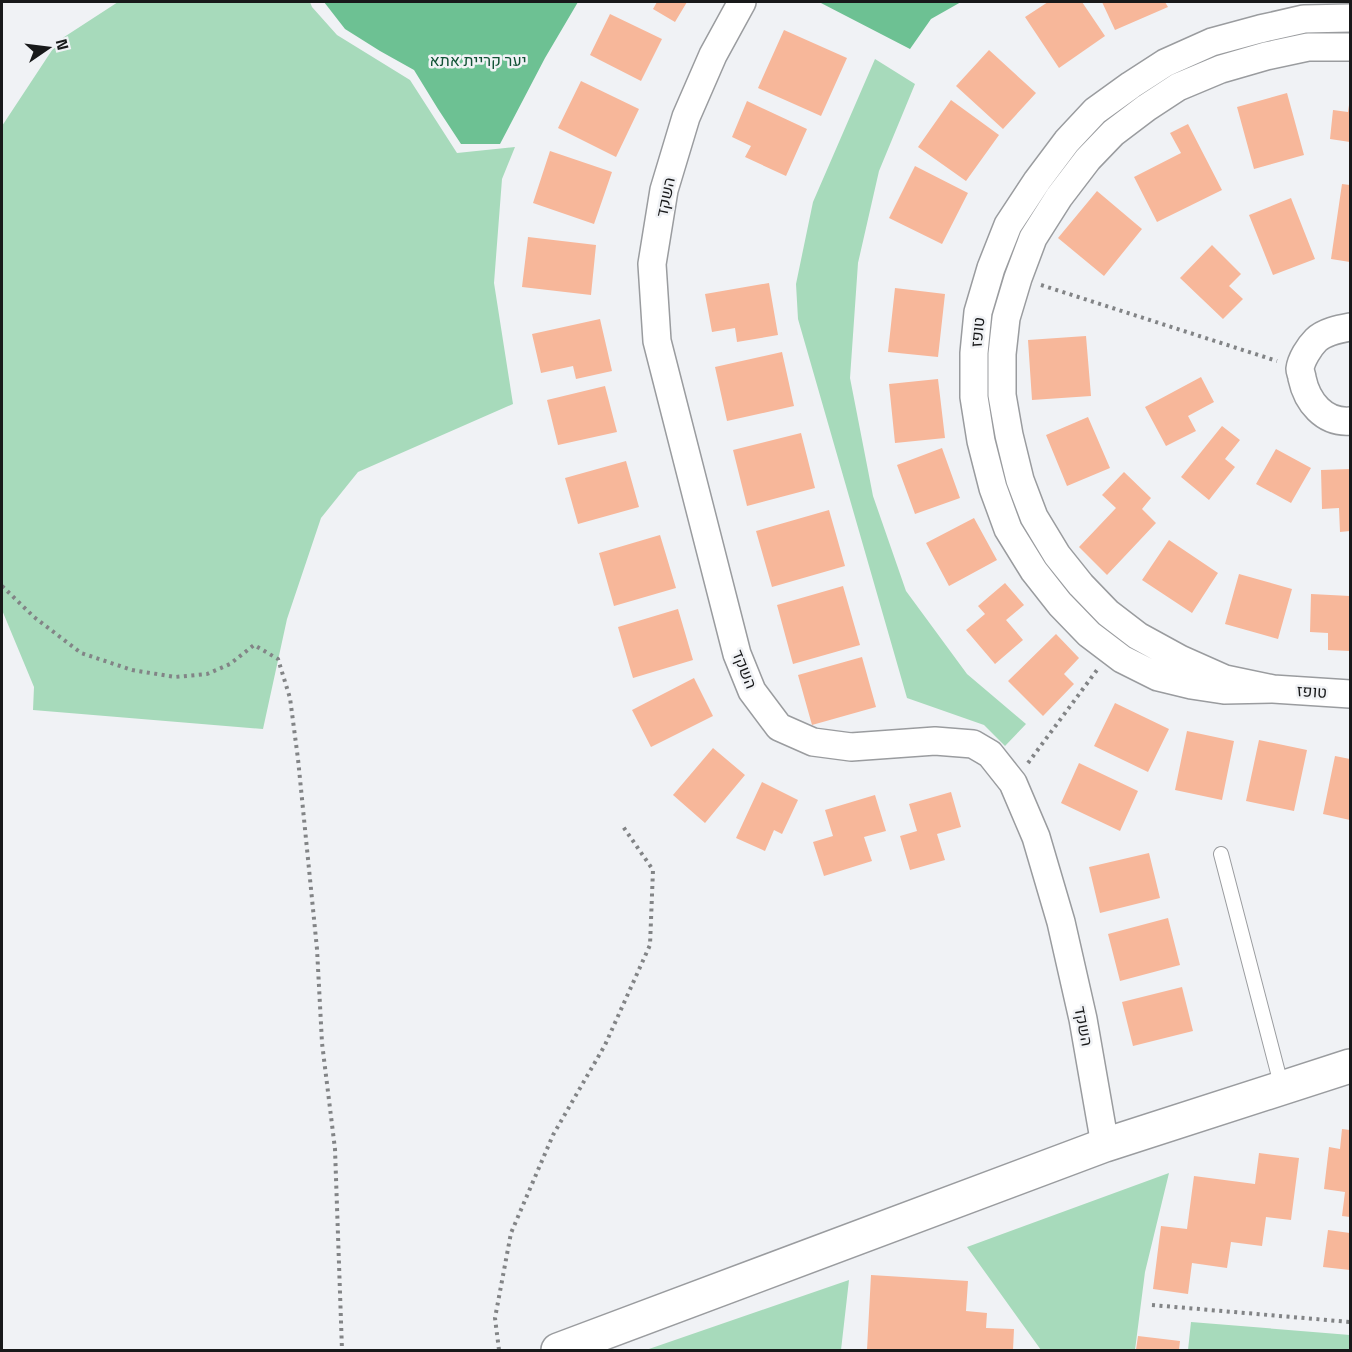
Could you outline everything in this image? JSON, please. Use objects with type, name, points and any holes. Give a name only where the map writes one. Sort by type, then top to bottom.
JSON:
[{"type":"street","name":"השקד","points":[[742,2],[713,55],[686,117],[664,190],[652,264],[657,341],[737,654],[752,691],[779,728],[813,742],[851,747],[935,741],[973,744],[990,754],[1013,783],[1036,837],[1061,922],[1083,1019],[1105,1145]]},
{"type":"street","name":"טופז","points":[[1350,18],[1304,19],[1212,42],[1165,63],[1095,111],[1067,141],[1008,225],[991,268],[978,312],[974,353],[974,397],[981,441],[993,488],[1008,529],[1034,571],[1060,604],[1089,634],[1122,659],[1158,677],[1191,686],[1224,690],[1273,689],[1350,694]]},
{"type":"street","name":"טופז","points":[[1273,689],[1225,679],[1180,659],[1138,636],[1108,613],[1057,555],[1034,517],[1020,480],[1009,435],[1002,395],[1002,354],[1006,318],[1033,238],[1059,197],[1088,159],[1113,133],[1178,87],[1221,69],[1308,47],[1350,47]]},
{"type":"street","points":[[1350,327],[1317,339],[1305,354],[1300,369],[1305,390],[1312,404],[1326,415],[1350,421]]},
{"type":"street","points":[[558,1350],[1105,1145],[1350,1066]]},
{"type":"lane","points":[[1221,854],[1282,1088]]},
{"type":"path","points":[[1018,278],[1300,369]]},
{"type":"path","points":[[2,586],[34,617],[81,653],[132,670],[175,676],[207,674],[230,664],[254,645],[278,659],[290,698],[317,949],[322,1043],[335,1149],[342,1350]]},
{"type":"path","points":[[1013,783],[1111,651]]},
{"type":"path","points":[[499,1350],[495,1318],[511,1233],[554,1135],[604,1045],[650,945],[653,870],[622,825]]},
{"type":"path","points":[[1152,1305],[1350,1322]]},
{"type":"green space","points":[[118,2],[310,2],[337,35],[410,80],[457,153],[515,147],[502,179],[494,283],[513,404],[358,472],[321,518],[287,619],[263,729],[33,710],[34,687],[2,610],[2,126],[58,41]]},
{"type":"green space","name":"יער קריית אתא","points":[[324,2],[578,2],[545,58],[500,144],[461,144],[414,70],[345,29]]},
{"type":"green space","points":[[819,2],[961,2],[931,19],[910,49]]},
{"type":"green space","points":[[875,59],[915,84],[879,171],[858,263],[850,378],[873,496],[906,591],[967,674],[1026,724],[1005,746],[984,725],[907,698],[798,319],[796,284],[813,202]]},
{"type":"green space","points":[[1169,1173],[1145,1272],[1135,1350],[1041,1350],[967,1247]]},
{"type":"green space","points":[[849,1280],[841,1350],[646,1350]]},
{"type":"green space","points":[[1191,1322],[1350,1335],[1350,1350],[1188,1350]]},
{"type":"building","points":[[657,2],[687,2],[675,22],[653,9]]},
{"type":"building","points":[[1048,2],[1082,2],[1105,36],[1059,68],[1025,17]]},
{"type":"building","points":[[1102,2],[1165,2],[1168,7],[1115,30]]},
{"type":"building","points":[[610,14],[662,39],[641,81],[590,55]]},
{"type":"building","points":[[784,30],[847,58],[821,116],[758,88]]},
{"type":"building","points":[[989,50],[1036,93],[1003,129],[956,86]]},
{"type":"building","points":[[581,81],[639,109],[616,157],[558,128]]},
{"type":"building","points":[[1287,93],[1304,155],[1254,169],[1237,107]]},
{"type":"building","points":[[951,100],[999,135],[966,181],[918,147]]},
{"type":"building","points":[[747,101],[807,129],[786,176],[745,157],[751,146],[732,137]]},
{"type":"building","points":[[1349,105],[1350,142],[1330,139],[1333,110],[1348,112]]},
{"type":"building","points":[[1188,124],[1222,190],[1157,222],[1134,177],[1181,153],[1170,133]]},
{"type":"building","points":[[550,151],[612,172],[594,224],[533,203]]},
{"type":"building","points":[[915,166],[968,193],[942,244],[889,218]]},
{"type":"building","points":[[1342,184],[1350,185],[1350,262],[1331,259]]},
{"type":"building","points":[[1097,191],[1142,229],[1104,276],[1058,238]]},
{"type":"building","points":[[1291,198],[1315,259],[1273,275],[1249,215]]},
{"type":"building","points":[[528,237],[596,245],[591,295],[522,287]]},
{"type":"building","points":[[1212,245],[1241,274],[1229,286],[1243,299],[1223,319],[1180,278]]},
{"type":"building","points":[[769,283],[778,335],[737,342],[735,328],[712,332],[705,294]]},
{"type":"building","points":[[895,288],[945,294],[938,357],[888,352]]},
{"type":"building","points":[[600,319],[612,371],[576,379],[573,366],[541,373],[532,334]]},
{"type":"building","points":[[1086,336],[1091,396],[1032,400],[1028,340]]},
{"type":"building","points":[[782,352],[794,406],[727,421],[715,367]]},
{"type":"building","points":[[1201,377],[1214,402],[1188,416],[1196,431],[1166,446],[1145,407]]},
{"type":"building","points":[[938,379],[945,438],[895,443],[889,384]]},
{"type":"building","points":[[605,386],[617,432],[558,445],[547,400]]},
{"type":"building","points":[[1088,417],[1110,468],[1067,486],[1046,435]]},
{"type":"building","points":[[1222,426],[1240,440],[1225,459],[1235,467],[1209,500],[1181,477]]},
{"type":"building","points":[[801,433],[815,488],[747,506],[733,450]]},
{"type":"building","points":[[942,448],[960,498],[915,514],[897,465]]},
{"type":"building","points":[[1276,449],[1311,468],[1291,503],[1256,484]]},
{"type":"building","points":[[626,461],[639,507],[578,524],[565,478]]},
{"type":"building","points":[[1350,469],[1350,531],[1340,532],[1339,508],[1322,509],[1321,470]]},
{"type":"building","points":[[1124,472],[1151,498],[1142,509],[1156,523],[1107,575],[1079,547],[1116,508],[1102,495]]},
{"type":"building","points":[[829,510],[845,566],[772,587],[756,531]]},
{"type":"building","points":[[974,518],[997,560],[949,586],[926,543]]},
{"type":"building","points":[[660,535],[676,588],[614,606],[599,553]]},
{"type":"building","points":[[1169,540],[1218,573],[1192,613],[1142,580]]},
{"type":"building","points":[[1239,574],[1292,589],[1278,639],[1225,624]]},
{"type":"building","points":[[1005,583],[1024,605],[1006,620],[1023,640],[995,664],[966,630],[985,614],[978,606]]},
{"type":"building","points":[[843,586],[860,645],[793,664],[777,605]]},
{"type":"building","points":[[1311,594],[1350,596],[1350,651],[1328,650],[1328,633],[1310,632]]},
{"type":"building","points":[[678,609],[693,660],[633,678],[618,627]]},
{"type":"building","points":[[1056,634],[1079,658],[1064,674],[1074,684],[1043,716],[1008,681]]},
{"type":"building","points":[[862,657],[876,707],[812,725],[798,675]]},
{"type":"building","points":[[694,678],[713,716],[651,747],[632,710]]},
{"type":"building","points":[[1115,703],[1169,729],[1148,772],[1094,746]]},
{"type":"building","points":[[1187,731],[1234,741],[1222,800],[1175,790]]},
{"type":"building","points":[[1259,740],[1307,750],[1294,811],[1246,801]]},
{"type":"building","points":[[713,748],[745,775],[705,823],[673,795]]},
{"type":"building","points":[[1335,756],[1350,759],[1350,820],[1323,814]]},
{"type":"building","points":[[1079,763],[1138,791],[1120,831],[1061,803]]},
{"type":"building","points":[[762,782],[798,800],[782,834],[774,830],[765,851],[736,838]]},
{"type":"building","points":[[951,792],[961,827],[937,834],[945,860],[910,870],[900,836],[917,831],[909,804]]},
{"type":"building","points":[[875,795],[886,831],[864,837],[872,861],[824,876],[813,842],[833,836],[825,810]]},
{"type":"building","points":[[1149,853],[1160,898],[1100,913],[1089,867]]},
{"type":"building","points":[[1168,918],[1180,965],[1120,981],[1108,934]]},
{"type":"building","points":[[1182,987],[1193,1031],[1133,1046],[1122,1002]]},
{"type":"building","points":[[1342,1129],[1350,1130],[1350,1217],[1342,1216],[1345,1192],[1324,1189],[1329,1147],[1340,1149]]},
{"type":"building","points":[[1259,1153],[1299,1158],[1291,1220],[1266,1217],[1262,1246],[1231,1242],[1227,1268],[1192,1263],[1188,1294],[1153,1289],[1161,1226],[1187,1229],[1194,1176],[1255,1184]]},
{"type":"building","points":[[1328,1230],[1350,1233],[1350,1270],[1323,1267]]},
{"type":"building","points":[[871,1275],[968,1281],[966,1311],[987,1313],[986,1328],[1014,1329],[1013,1350],[867,1350]]},
{"type":"building","points":[[1138,1336],[1180,1341],[1179,1350],[1136,1350]]}]
